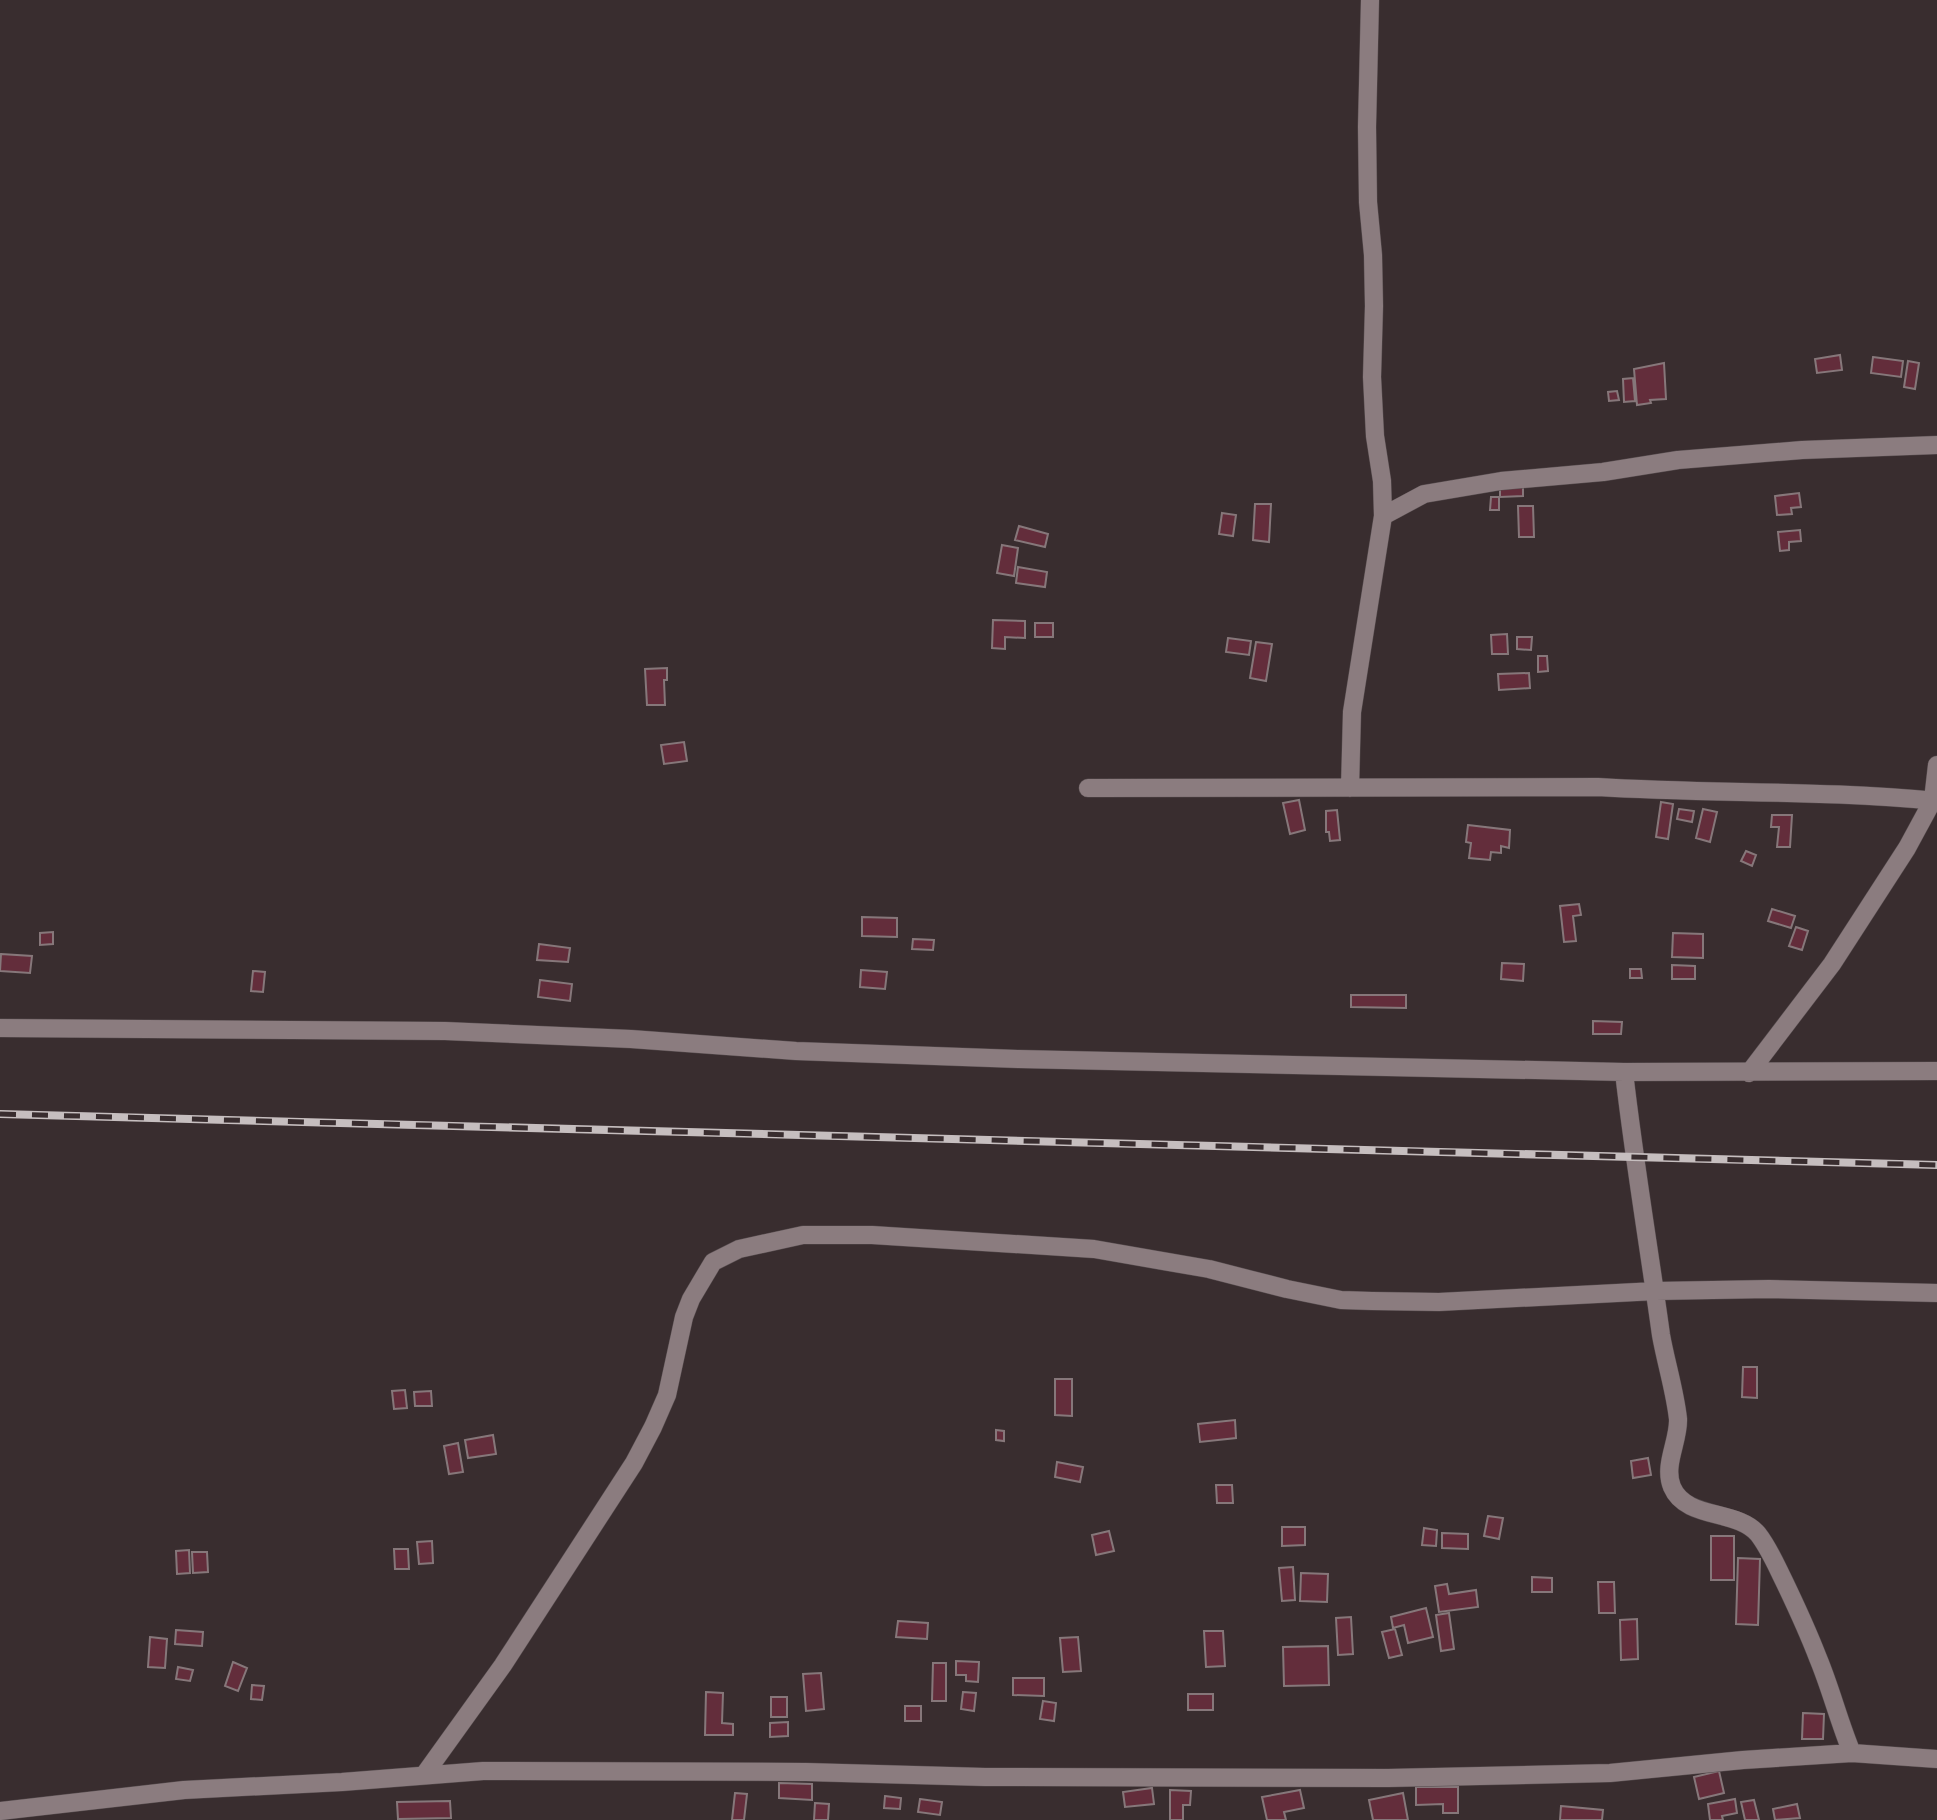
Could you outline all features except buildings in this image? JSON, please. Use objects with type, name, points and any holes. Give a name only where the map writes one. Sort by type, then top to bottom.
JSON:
[{"type":"street","points":[[1350,788],[1352,712],[1383,516],[1372,377],[1373,255],[1368,202],[1367,127],[1370,0]]},
{"type":"street","points":[[1383,516],[1424,494],[1501,481],[1603,472],[1678,460],[1802,450],[1937,445]]},
{"type":"street","points":[[1749,1073],[1832,964],[1907,848],[1935,801],[1937,765]]},
{"type":"street","points":[[1088,788],[1598,787],[1677,791],[1780,791],[1935,801]]},
{"type":"street","points":[[0,1028],[445,1031],[631,1039],[796,1051],[1019,1059],[1624,1072],[1937,1071]]},
{"type":"street","points":[[1624,1072],[1633,1158],[1678,1422],[1670,1463],[1672,1488],[1691,1506],[1746,1524],[1763,1541],[1814,1648],[1852,1753]]},
{"type":"street","points":[[424,1775],[503,1665],[634,1463],[667,1395],[684,1317],[691,1299],[713,1262],[724,1255],[803,1235],[872,1235],[1094,1249],[1209,1269],[1341,1300],[1439,1302],[1656,1290],[1769,1289],[1937,1293]]},
{"type":"street","points":[[0,1811],[184,1790],[331,1783],[484,1771],[806,1772],[985,1777],[1477,1777],[1610,1773],[1852,1753],[1937,1759]]},
{"type":"railway","points":[[0,1114],[1937,1165]]}]
